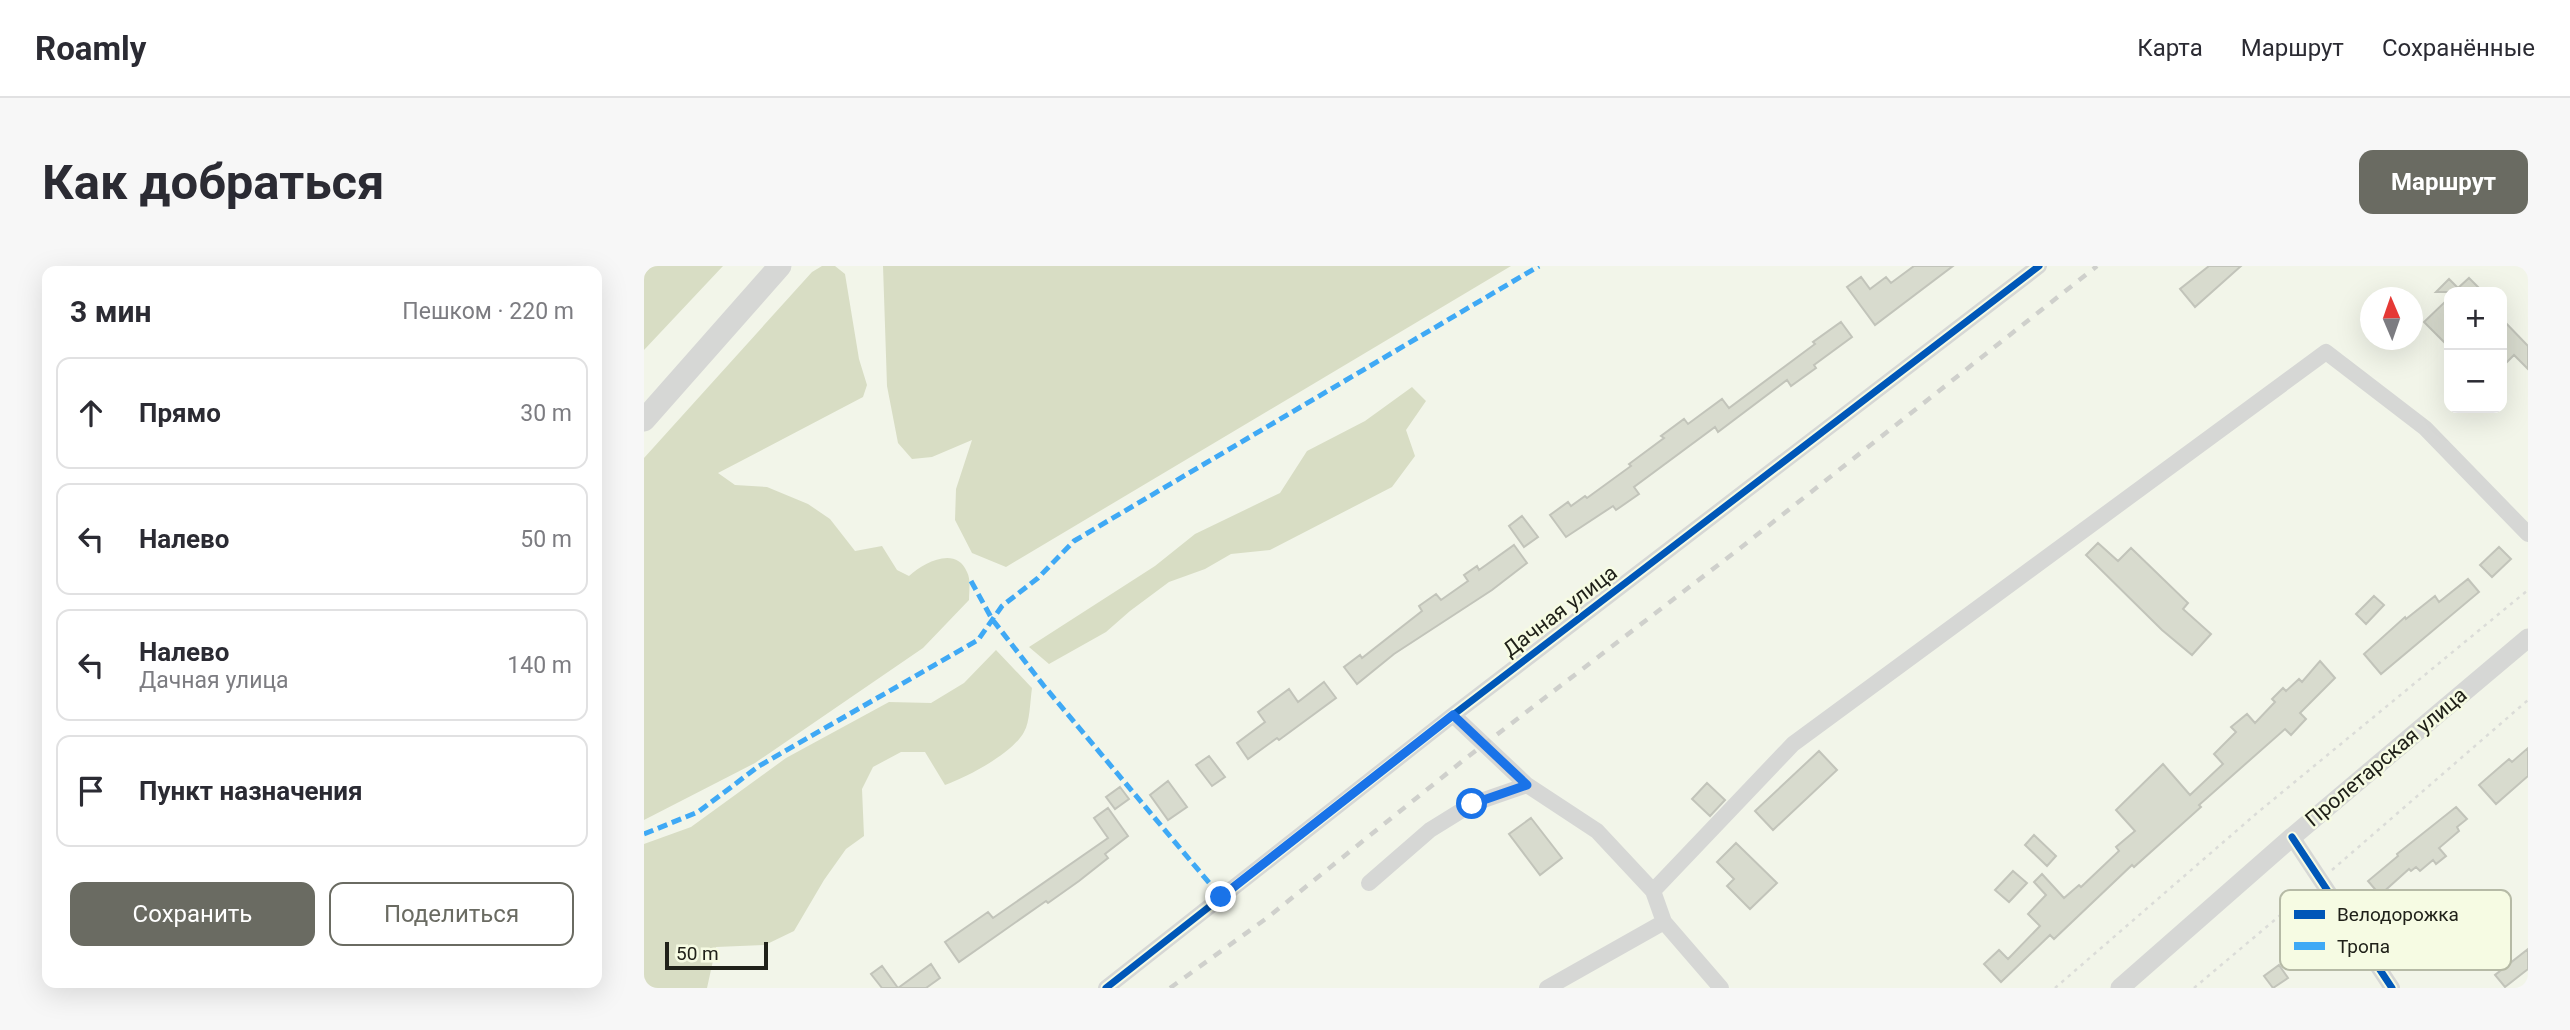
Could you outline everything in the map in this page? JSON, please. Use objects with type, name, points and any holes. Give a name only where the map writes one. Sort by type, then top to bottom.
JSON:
[{"type":"highway","points":[[644,420],[780,266]]},
{"type":"main road","name":"Пролетарская улица","points":[[2120,988],[2292,837],[2528,638]]},
{"type":"street","name":"Дачная улица","points":[[1106,988],[1453,715],[2039,266]]},
{"type":"street","points":[[1653,891],[1793,744],[2326,352],[2425,428],[2528,534]]},
{"type":"street","points":[[1453,715],[1527,785],[1597,831],[1653,891],[1664,922],[1721,988]]},
{"type":"street","points":[[1369,884],[1430,830],[1472,804],[1527,785]]},
{"type":"street","points":[[2292,837],[2326,890]]},
{"type":"street","points":[[1547,988],[1664,922]]},
{"type":"street","points":[[2380,970],[2392,988]]},
{"type":"path","points":[[2055,988],[2257,813],[2528,590]]},
{"type":"path","points":[[2309,890],[2528,700]]},
{"type":"path","points":[[2194,988],[2280,915]]},
{"type":"green space","points":[[652,266],[723,266],[644,350],[644,274]]},
{"type":"green space","points":[[822,266],[835,266],[845,274],[859,359],[867,385],[863,397],[718,473],[735,485],[767,487],[808,504],[830,519],[855,551],[882,546],[897,570],[909,576],[922,566],[939,559],[955,559],[962,564],[968,575],[969,600],[923,648],[755,763],[644,820],[644,458],[812,272]]},
{"type":"green space","points":[[883,266],[1511,266],[1006,567],[972,553],[955,520],[956,489],[972,440],[932,457],[912,459],[898,443],[887,386]]},
{"type":"green space","points":[[1412,387],[1426,401],[1406,430],[1415,456],[1392,487],[1270,550],[1231,554],[1205,569],[1169,582],[1106,632],[1049,664],[1029,647],[1155,566],[1195,534],[1280,493],[1307,451],[1365,421]]},
{"type":"green space","points":[[996,650],[1032,688],[1026,728],[1010,748],[976,771],[945,785],[925,752],[901,752],[873,767],[862,789],[864,836],[846,849],[794,931],[765,945],[716,947],[707,988],[644,988],[644,844],[691,827],[786,758],[889,702],[931,703],[964,683]]},
{"type":"building","points":[[1914,266],[1953,266],[1875,325],[1847,287],[1861,277],[1870,289],[1886,277],[1891,283]]},
{"type":"building","points":[[2209,266],[2241,266],[2195,307],[2180,289]]},
{"type":"building","points":[[2469,278],[2478,287],[2459,287]]},
{"type":"building","points":[[2449,279],[2457,287],[2444,287],[2444,292],[2436,292]]},
{"type":"building","points":[[2444,303],[2444,342],[2424,322]]},
{"type":"building","points":[[1841,322],[1852,337],[1814,365],[1816,368],[1791,386],[1787,380],[1718,432],[1715,427],[1634,487],[1639,494],[1616,510],[1613,506],[1566,537],[1550,515],[1568,502],[1571,506],[1585,496],[1587,498],[1631,466],[1629,464],[1684,419],[1688,424],[1722,399],[1729,408]]},
{"type":"building","points":[[2507,324],[2528,346],[2528,369],[2514,355],[2507,362]]},
{"type":"building","points":[[1522,516],[1538,537],[1524,547],[1509,526]]},
{"type":"building","points":[[2098,543],[2118,561],[2131,548],[2188,603],[2183,609],[2211,634],[2192,655],[2162,630],[2086,555]]},
{"type":"building","points":[[1514,545],[1527,563],[1492,590],[1394,654],[1357,684],[1344,667],[1360,655],[1362,658],[1422,611],[1419,606],[1436,594],[1441,600],[1468,581],[1464,575],[1477,566],[1479,570]]},
{"type":"building","points":[[2499,547],[2511,559],[2492,577],[2480,565]]},
{"type":"building","points":[[2468,579],[2479,592],[2381,674],[2364,654],[2405,617],[2406,619],[2435,596],[2439,602]]},
{"type":"building","points":[[2374,596],[2384,605],[2366,624],[2356,614]]},
{"type":"building","points":[[2320,661],[2335,678],[2300,713],[2306,719],[2291,735],[2285,729],[2134,867],[2132,865],[2054,939],[2050,935],[2001,982],[1984,964],[1999,950],[2008,959],[2040,926],[2028,914],[2046,895],[2034,882],[2042,874],[2064,898],[2079,885],[2081,887],[2119,851],[2116,847],[2135,831],[2116,810],[2163,764],[2190,795],[2223,764],[2214,754],[2236,732],[2231,727],[2247,714],[2255,723],[2275,702],[2272,699],[2283,688],[2286,691],[2299,679],[2302,682]]},
{"type":"building","points":[[1324,682],[1336,698],[1248,759],[1237,743],[1265,722],[1258,712],[1289,689],[1298,702]]},
{"type":"building","points":[[2528,748],[2528,776],[2496,804],[2479,785],[2509,759],[2512,762]]},
{"type":"building","points":[[1819,751],[1837,770],[1773,830],[1755,811]]},
{"type":"building","points":[[1209,756],[1225,777],[1212,786],[1196,765]]},
{"type":"building","points":[[1168,781],[1187,807],[1168,820],[1150,795]]},
{"type":"building","points":[[1707,783],[1725,800],[1710,816],[1692,799]]},
{"type":"building","points":[[1120,787],[1129,799],[1115,809],[1106,797]]},
{"type":"building","points":[[2456,807],[2467,819],[2457,827],[2459,831],[2439,848],[2446,856],[2436,864],[2433,860],[2420,871],[2416,867],[2411,871],[2409,869],[2386,890],[2376,890],[2368,881],[2398,856],[2397,854]]},
{"type":"building","points":[[1108,808],[1128,836],[1105,854],[1108,858],[1048,903],[1046,901],[959,962],[945,942],[988,912],[993,918],[1108,838],[1094,818]]},
{"type":"building","points":[[1531,818],[1562,858],[1540,875],[1509,834]]},
{"type":"building","points":[[2034,835],[2056,856],[2047,866],[2025,845]]},
{"type":"building","points":[[1736,843],[1777,883],[1750,909],[1727,886],[1734,879],[1717,862]]},
{"type":"building","points":[[2013,871],[2027,883],[2009,902],[1995,890]]},
{"type":"building","points":[[2528,949],[2528,969],[2505,987],[2495,975],[2501,970],[2511,970],[2511,962]]},
{"type":"building","points":[[931,964],[940,978],[926,988],[898,988]]},
{"type":"building","points":[[2279,965],[2288,978],[2273,988],[2264,976]]},
{"type":"building","points":[[882,966],[898,988],[882,988],[871,974]]},
{"type":"railway","points":[[1170,988],[1267,918],[1465,759],[1739,549],[2097,266]]},
{"type":"marked path","points":[[644,834],[698,812],[759,766],[978,640],[1002,606],[1038,578],[1074,541],[1539,266]]},
{"type":"marked path","points":[[971,581],[992,619],[1044,686],[1221,897]]},
{"type":"cycle path","points":[[1106,988],[1453,715],[2039,266]]},
{"type":"cycle path","points":[[2292,837],[2327,890]]},
{"type":"cycle path","points":[[2380,970],[2392,988]]},
{"type":"route","points":[[1221,897],[1453,715],[1527,785],[1472,804]]}]
